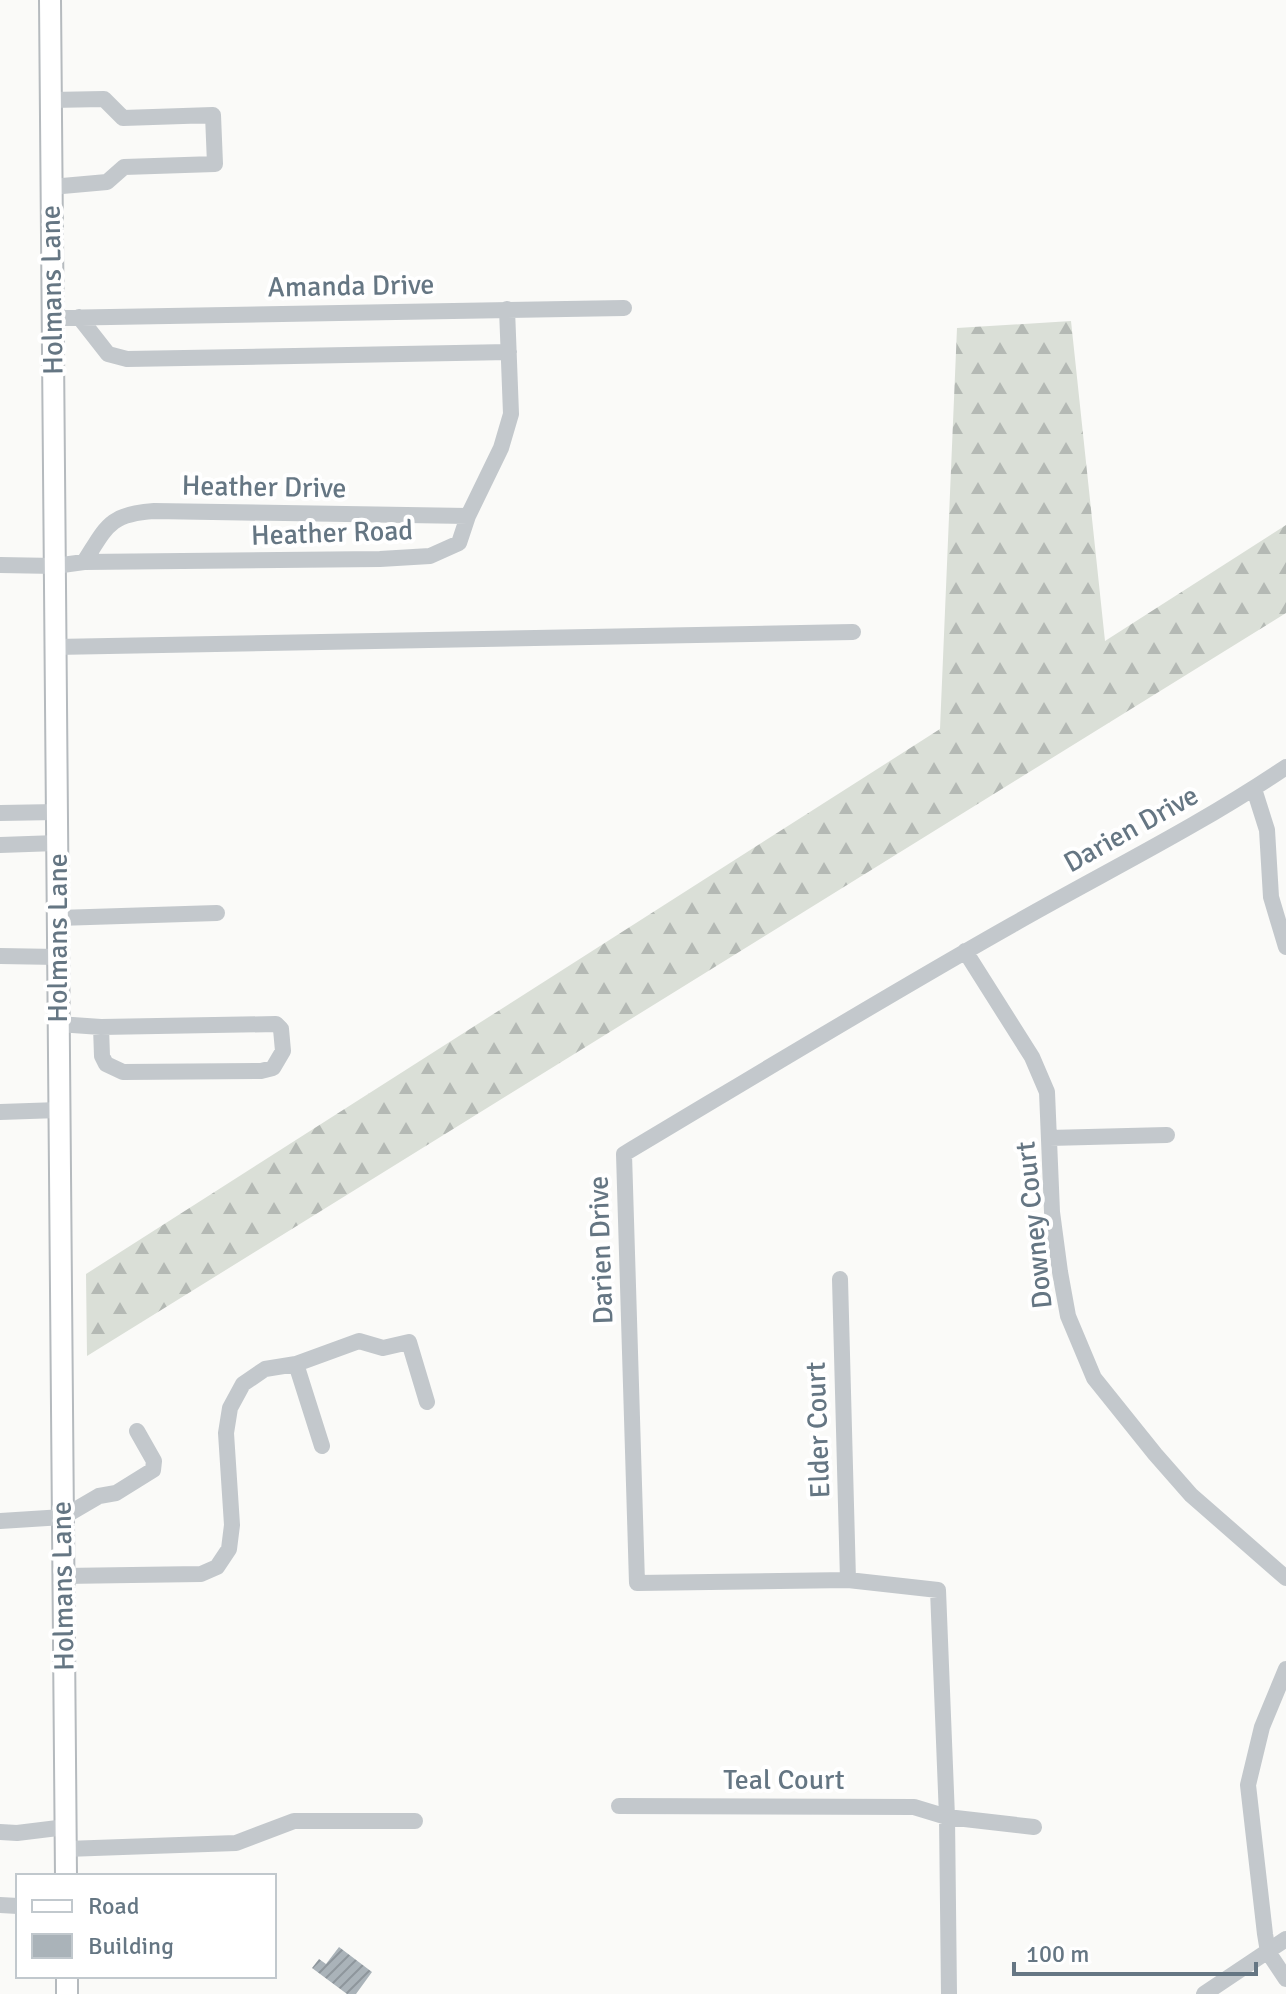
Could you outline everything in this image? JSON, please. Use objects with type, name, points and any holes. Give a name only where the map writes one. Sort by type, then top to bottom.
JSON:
[{"type":"main road","name":"Holmans Lane","points":[[50,0],[66,1874]]},
{"type":"street","points":[[51,100],[104,99],[123,118],[213,115],[215,164],[124,167],[107,182],[51,187]]},
{"type":"street","name":"Amanda Drive","points":[[52,318],[624,308]]},
{"type":"street","name":"Heather Road","points":[[0,565],[303,562],[430,556],[459,543],[468,516],[501,448],[511,414],[507,309]]},
{"type":"street","points":[[79,317],[108,354],[127,359],[509,352]]},
{"type":"street","name":"Heather Drive","points":[[84,562],[109,524],[129,513],[468,516]]},
{"type":"street","points":[[55,647],[853,632]]},
{"type":"street","name":"Darien Drive","points":[[947,1817],[938,1590],[848,1580],[637,1583],[624,1154],[965,951],[1254,789],[1286,767]]},
{"type":"street","points":[[1254,789],[1267,830],[1271,897],[1286,947]]},
{"type":"street","points":[[0,813],[57,812]]},
{"type":"street","points":[[0,845],[57,843]]},
{"type":"street","points":[[58,918],[217,913]]},
{"type":"street","name":"Downey Court","points":[[965,951],[1032,1057],[1047,1092],[1052,1212],[1060,1272],[1068,1316],[1094,1378],[1191,1495],[1286,1578]]},
{"type":"street","points":[[0,956],[58,957]]},
{"type":"street","points":[[58,1024],[101,1027],[276,1024],[281,1029],[283,1051],[273,1068],[261,1071],[123,1072],[106,1064],[102,1056],[101,1027]]},
{"type":"street","points":[[0,1112],[59,1110]]},
{"type":"street","points":[[1049,1138],[1167,1135]]},
{"type":"street","name":"Elder Court","points":[[840,1279],[848,1580]]},
{"type":"street","points":[[63,1576],[201,1574],[217,1567],[229,1549],[232,1525],[226,1433],[230,1408],[243,1384],[265,1369],[296,1364],[359,1341],[383,1348],[409,1342],[427,1402]]},
{"type":"street","points":[[296,1364],[322,1446]]},
{"type":"street","points":[[0,1521],[63,1517],[99,1496],[116,1493],[153,1470],[154,1461],[137,1431]]},
{"type":"street","points":[[1286,1669],[1262,1727],[1248,1785],[1268,1952],[1286,1979]]},
{"type":"street","name":"Teal Court","points":[[619,1806],[914,1807],[947,1817],[1034,1827]]},
{"type":"street","points":[[947,1817],[949,1994]]},
{"type":"street","points":[[66,1849],[236,1843],[294,1821],[415,1821]]},
{"type":"street","points":[[0,1832],[66,1827]]},
{"type":"street","points":[[1204,1994],[1286,1939]]},
{"type":"green space","points":[[1071,321],[1105,641],[1286,525],[1286,613],[87,1356],[86,1274],[940,729],[957,328]]},
{"type":"building","points":[[339,1947],[372,1972],[356,1994],[347,1994],[312,1968],[319,1959],[326,1964]]}]
